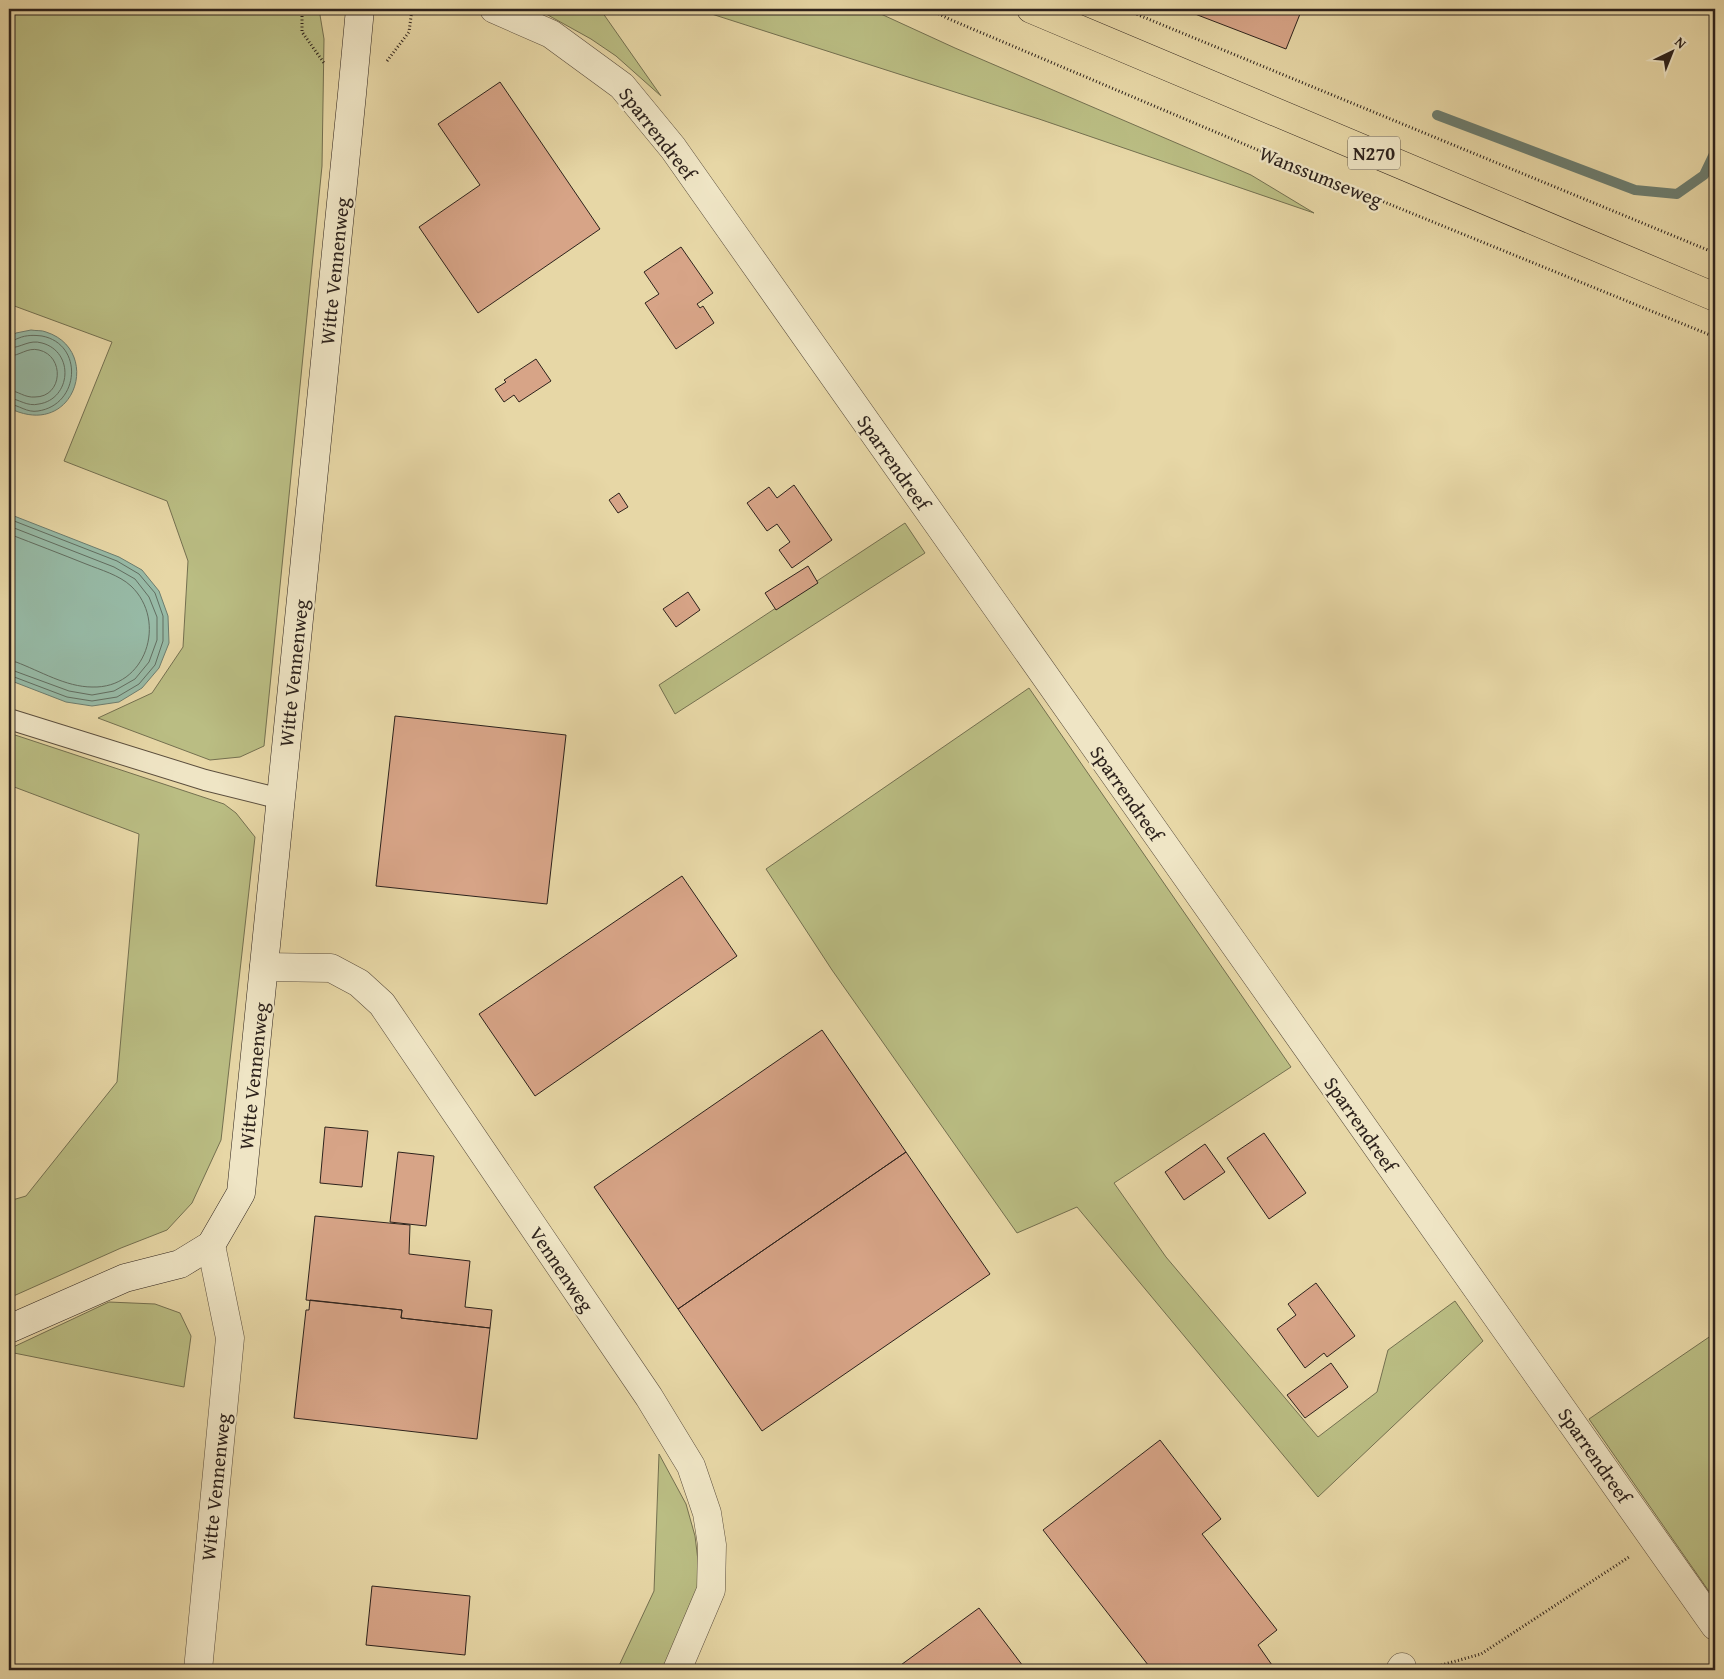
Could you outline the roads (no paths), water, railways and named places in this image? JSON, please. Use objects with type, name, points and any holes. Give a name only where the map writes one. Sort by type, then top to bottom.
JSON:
[{"type":"main road","name":"Wanssumseweg","points":[[1031,9],[1715,297]]},
{"type":"street","name":"Witte Vennenweg","points":[[198,1670],[230,1338],[212,1245],[241,1193],[360,9]]},
{"type":"street","name":"Sparrendreef","points":[[494,9],[551,34],[622,86],[672,148],[1715,1626]]},
{"type":"street","name":"Vennenweg","points":[[264,966],[331,968],[359,983],[382,1004],[649,1397],[691,1466],[707,1512],[712,1545],[712,1590],[677,1670]]},
{"type":"street","points":[[9,1329],[125,1278],[180,1264],[212,1245]]},
{"type":"lane","points":[[9,719],[205,780],[280,800]]},
{"type":"water","points":[[31,330],[44,331],[63,342],[74,356],[77,373],[74,389],[65,403],[51,413],[32,415],[9,408],[9,338],[16,333]]},
{"type":"water","points":[[9,514],[119,557],[142,570],[159,591],[168,616],[169,643],[159,668],[142,688],[119,702],[92,706],[66,702],[9,680]]},
{"type":"waterway","points":[[1437,115],[1635,190],[1677,194],[1704,175],[1715,152]]}]
